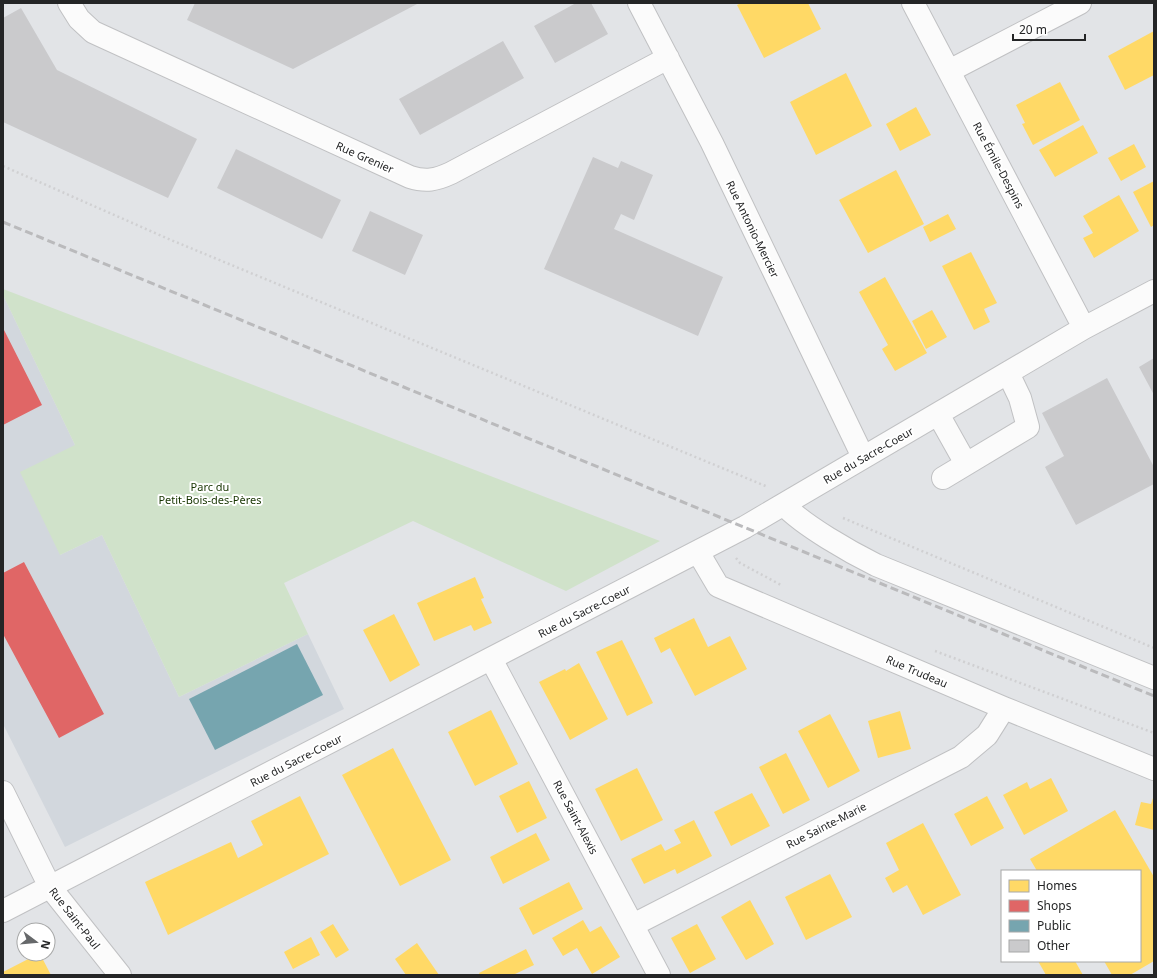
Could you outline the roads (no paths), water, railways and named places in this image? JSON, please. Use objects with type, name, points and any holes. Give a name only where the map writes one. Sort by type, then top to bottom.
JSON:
[{"type":"street","name":"Rue Grenier","points":[[69,3],[79,19],[93,32],[410,177],[422,181],[435,180],[451,174],[668,58]]},
{"type":"street","name":"Rue Antonio-Mercier","points":[[639,3],[712,143],[863,457]]},
{"type":"street","name":"Rue Émile-Despins","points":[[913,3],[1084,328]]},
{"type":"street","points":[[949,71],[1080,3]]},
{"type":"street","name":"Rue du Sacre-Coeur","points":[[3,911],[698,552],[784,505],[1084,328],[1154,291]]},
{"type":"street","points":[[943,478],[1028,427],[1020,398],[1008,374]]},
{"type":"street","points":[[938,414],[966,464]]},
{"type":"street","points":[[784,505],[803,520],[859,556],[876,565],[1154,678]]},
{"type":"street","name":"Rue Trudeau","points":[[698,552],[718,586],[1004,708],[1154,769]]},
{"type":"street","name":"Rue Saint-Alexis","points":[[492,659],[634,925],[659,975]]},
{"type":"street","name":"Rue Sainte-Marie","points":[[634,925],[961,757],[987,735],[1004,708]]},
{"type":"street","name":"Rue Saint-Paul","points":[[3,792],[50,887],[120,975]]},
{"type":"railway","points":[[3,222],[1154,696]]},
{"type":"park label","name":"Parc du Petit-Bois-des-Pères","points":[[210,492]]}]
